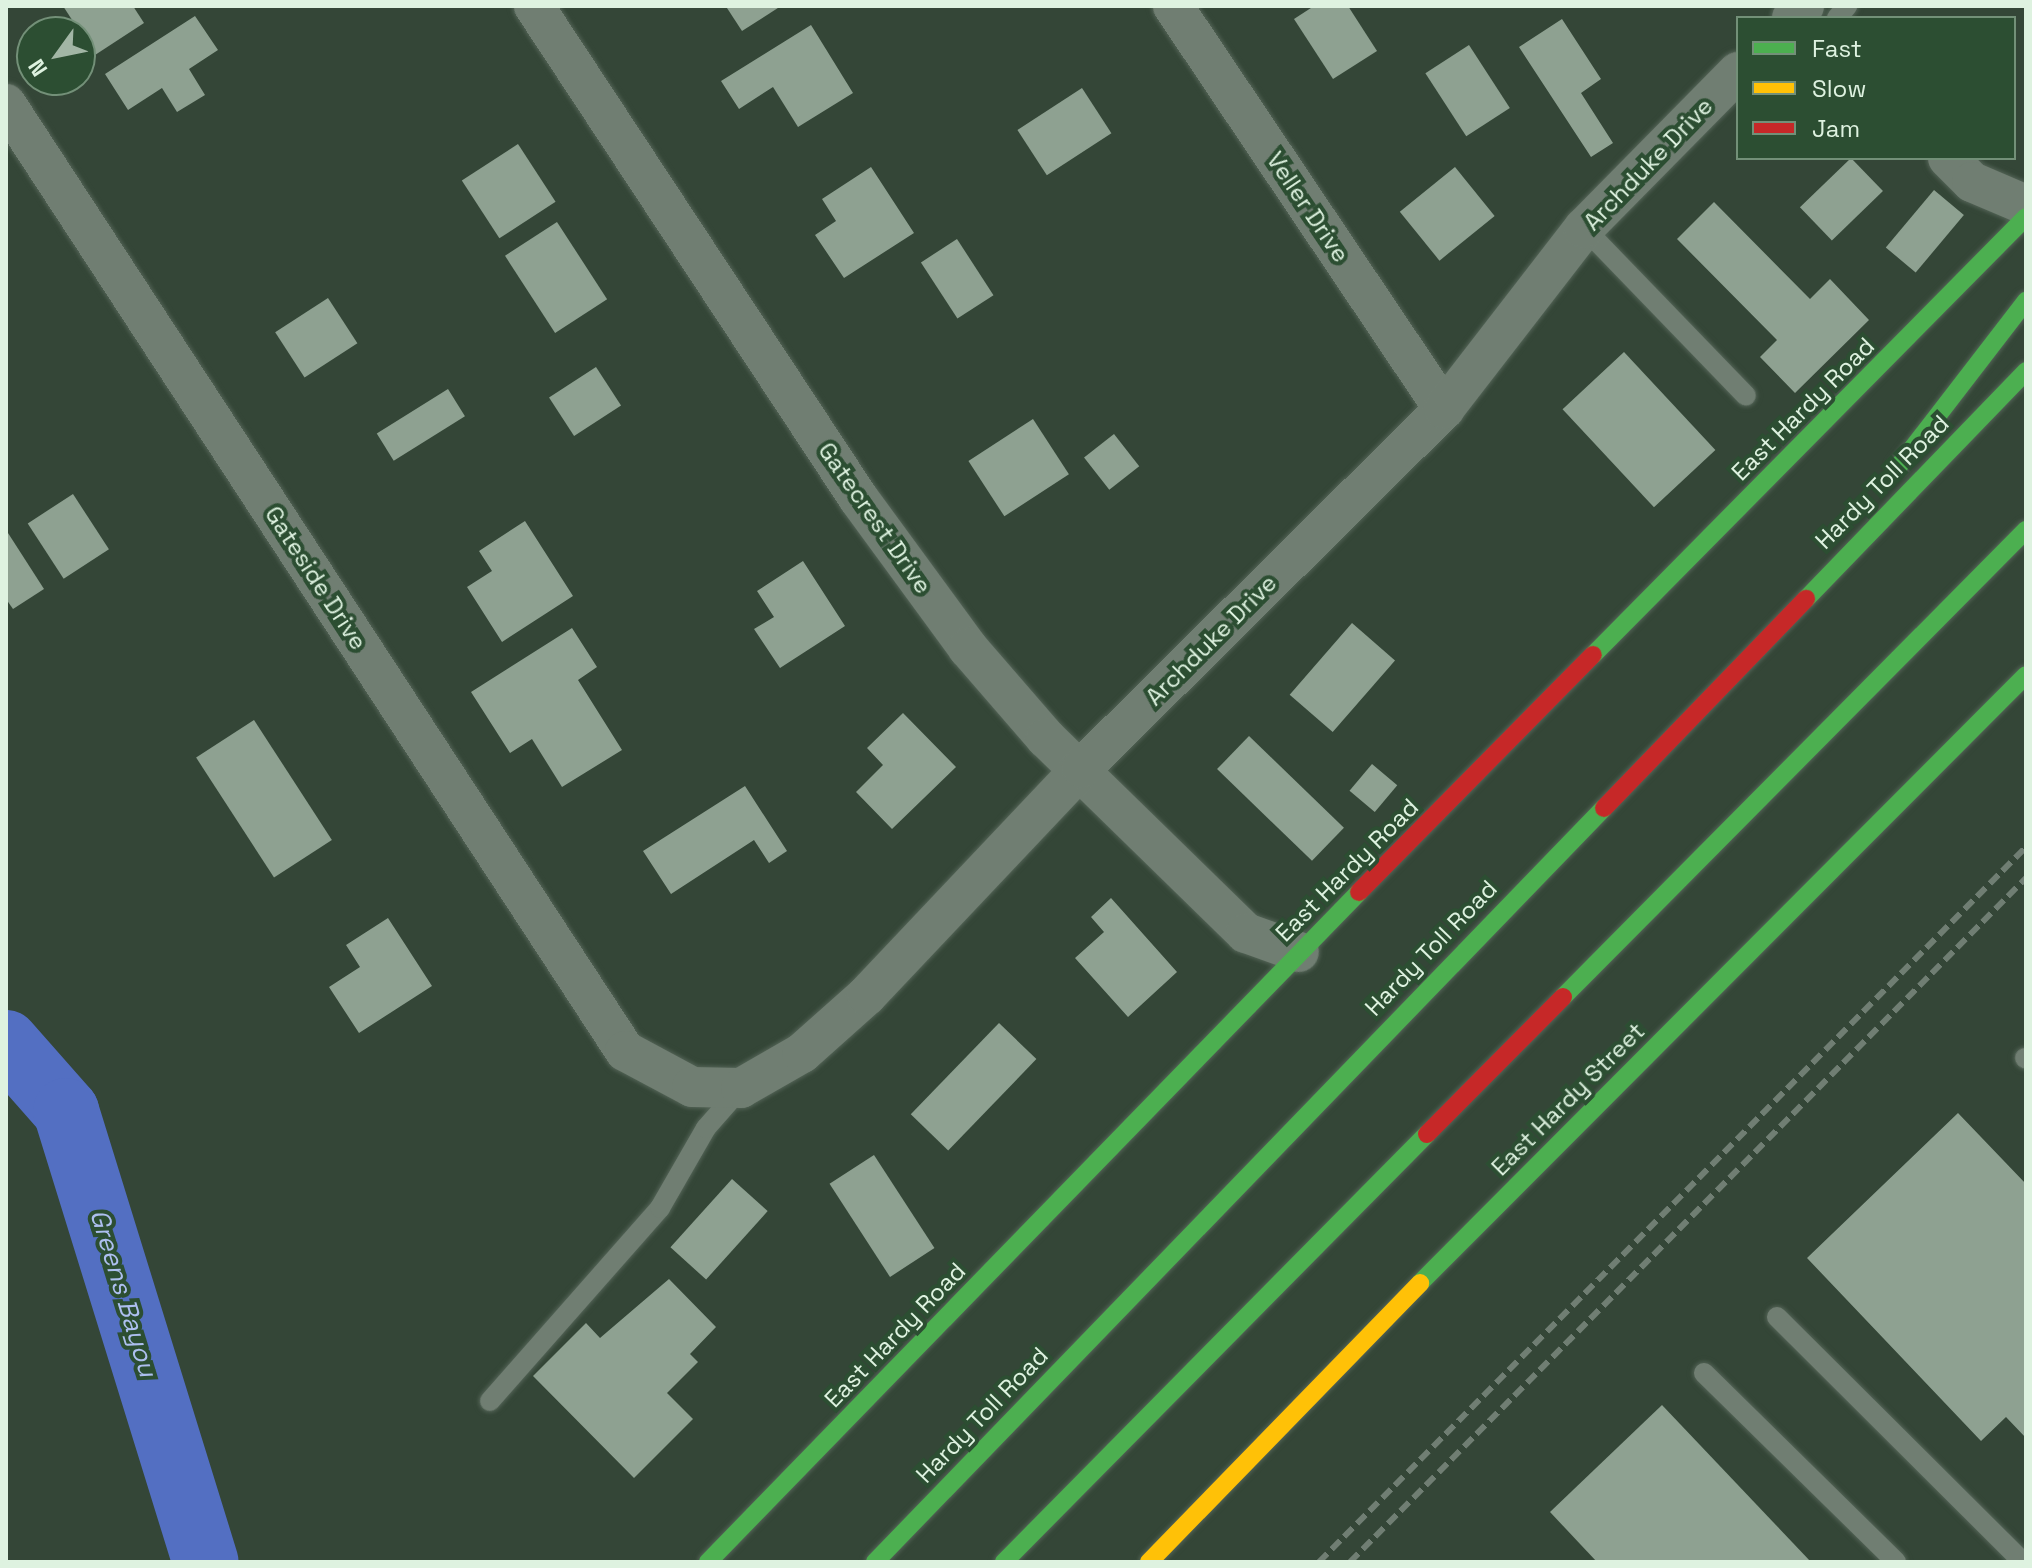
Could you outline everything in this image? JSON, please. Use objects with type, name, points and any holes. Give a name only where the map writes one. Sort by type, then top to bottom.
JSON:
[{"type":"main road","name":"East Hardy Road","points":[[708,1562],[1299,952],[2026,217]]},
{"type":"main road","points":[[1883,486],[2026,301]]},
{"type":"main road","name":"Hardy Toll Road","points":[[875,1562],[1779,621],[2026,371]]},
{"type":"main road","points":[[1779,621],[1864,510]]},
{"type":"main road","points":[[1004,1562],[2026,530]]},
{"type":"main road","name":"East Hardy Street","points":[[1149,1562],[1527,1173],[2026,675]]},
{"type":"street","name":"Gatecrest Drive","points":[[534,6],[859,499],[968,648],[1046,738],[1082,768],[1246,933],[1299,952]]},
{"type":"street","name":"Veller Drive","points":[[1173,6],[1444,409]]},
{"type":"street","name":"Archduke Drive","points":[[741,1088],[802,1053],[867,995],[1082,768],[1444,409],[1584,228],[1736,74]]},
{"type":"street","name":"Gateside Drive","points":[[6,104],[625,1051],[692,1087],[741,1088]]},
{"type":"street","points":[[1950,160],[1972,182],[2026,205]]},
{"type":"lane","points":[[1584,228],[1746,396]]},
{"type":"lane","points":[[490,1401],[660,1208],[706,1128],[741,1088]]},
{"type":"lane","points":[[1777,1317],[2023,1562]]},
{"type":"lane","points":[[1704,1373],[1896,1562]]},
{"type":"building","points":[[63,6],[133,6],[144,23],[96,54],[96,16],[70,16]]},
{"type":"building","points":[[781,6],[742,31],[727,8]]},
{"type":"building","points":[[1314,6],[1348,6],[1377,51],[1333,79],[1294,19]]},
{"type":"building","points":[[195,16],[218,50],[189,69],[205,95],[177,112],[162,88],[128,110],[105,74]]},
{"type":"building","points":[[1562,19],[1601,79],[1581,93],[1613,143],[1591,157],[1519,47]]},
{"type":"building","points":[[811,25],[853,93],[798,127],[773,87],[739,109],[721,81]]},
{"type":"building","points":[[1469,45],[1510,108],[1466,136],[1425,73]]},
{"type":"building","points":[[1082,88],[1111,133],[1047,175],[1017,130]]},
{"type":"building","points":[[518,144],[556,202],[499,238],[462,180]]},
{"type":"building","points":[[1849,160],[1853,160],[1883,191],[1832,240],[1800,207]]},
{"type":"building","points":[[871,167],[914,233],[844,278],[815,235],[836,221],[822,199]]},
{"type":"building","points":[[1455,167],[1495,216],[1439,261],[1400,212]]},
{"type":"building","points":[[1934,190],[1964,215],[1916,273],[1886,247]]},
{"type":"building","points":[[1714,202],[1810,299],[1830,279],[1869,320],[1795,393],[1760,357],[1777,340],[1677,239]]},
{"type":"building","points":[[557,222],[607,299],[555,333],[505,256]]},
{"type":"building","points":[[957,239],[993,295],[957,319],[921,262]]},
{"type":"building","points":[[328,298],[357,343],[305,378],[275,332]]},
{"type":"building","points":[[1624,352],[1715,450],[1654,507],[1563,409]]},
{"type":"building","points":[[596,367],[621,406],[574,436],[549,397]]},
{"type":"building","points":[[448,389],[465,416],[394,461],[377,434]]},
{"type":"building","points":[[1033,419],[1069,474],[1004,516],[968,461]]},
{"type":"building","points":[[1114,434],[1139,466],[1109,490],[1084,457]]},
{"type":"building","points":[[73,494],[109,549],[64,579],[28,523]]},
{"type":"building","points":[[525,521],[573,596],[502,642],[467,587],[492,571],[479,551]]},
{"type":"building","points":[[8,533],[44,589],[13,609],[6,599]]},
{"type":"building","points":[[803,561],[845,626],[780,668],[754,629],[774,617],[757,591]]},
{"type":"building","points":[[1352,623],[1395,660],[1333,732],[1290,695]]},
{"type":"building","points":[[572,628],[597,667],[578,680],[622,750],[562,787],[532,739],[510,753],[471,692]]},
{"type":"building","points":[[903,713],[956,767],[892,829],[856,792],[883,765],[867,748]]},
{"type":"building","points":[[254,720],[332,840],[274,878],[196,758]]},
{"type":"building","points":[[1249,736],[1344,828],[1312,861],[1217,769]]},
{"type":"building","points":[[1372,764],[1397,785],[1375,812],[1350,791]]},
{"type":"building","points":[[745,786],[787,851],[769,863],[754,840],[671,894],[643,851]]},
{"type":"building","points":[[1111,898],[1177,972],[1128,1017],[1075,958],[1104,932],[1091,917]]},
{"type":"building","points":[[388,918],[432,986],[359,1033],[329,987],[360,967],[346,945]]},
{"type":"building","points":[[999,1023],[1036,1059],[948,1150],[911,1114]]},
{"type":"building","points":[[1958,1113],[2026,1184],[2026,1438],[2006,1417],[1981,1441],[1807,1258]]},
{"type":"building","points":[[874,1155],[934,1248],[890,1277],[830,1184]]},
{"type":"building","points":[[732,1179],[768,1211],[706,1279],[670,1247]]},
{"type":"building","points":[[669,1279],[716,1327],[690,1354],[698,1362],[667,1393],[693,1419],[634,1478],[533,1376],[586,1323],[600,1338]]},
{"type":"building","points":[[1662,1405],[1811,1562],[1597,1562],[1550,1512]]},
{"type":"waterway","name":"Greens Bayou","points":[[6,1043],[66,1111],[206,1562]]},
{"type":"railway","points":[[1319,1562],[2026,847]]},
{"type":"railway","points":[[1350,1562],[2026,878]]},
{"type":"traffic: fast","points":[[1593,655],[2026,217]]},
{"type":"traffic: fast","points":[[1898,467],[2026,301]]},
{"type":"traffic: fast","points":[[1806,599],[2026,371]]},
{"type":"traffic: fast","points":[[1563,997],[2026,530]]},
{"type":"traffic: fast","points":[[1420,1283],[2026,675]]},
{"type":"traffic: fast","points":[[875,1562],[1604,808]]},
{"type":"traffic: fast","points":[[708,1562],[1359,892]]},
{"type":"traffic: fast","points":[[1004,1562],[1427,1134]]},
{"type":"traffic: slow","points":[[1149,1562],[1420,1283]]},
{"type":"traffic: jam","points":[[1604,808],[1806,599]]},
{"type":"traffic: jam","points":[[1359,892],[1593,655]]},
{"type":"traffic: jam","points":[[1427,1134],[1563,997]]}]
